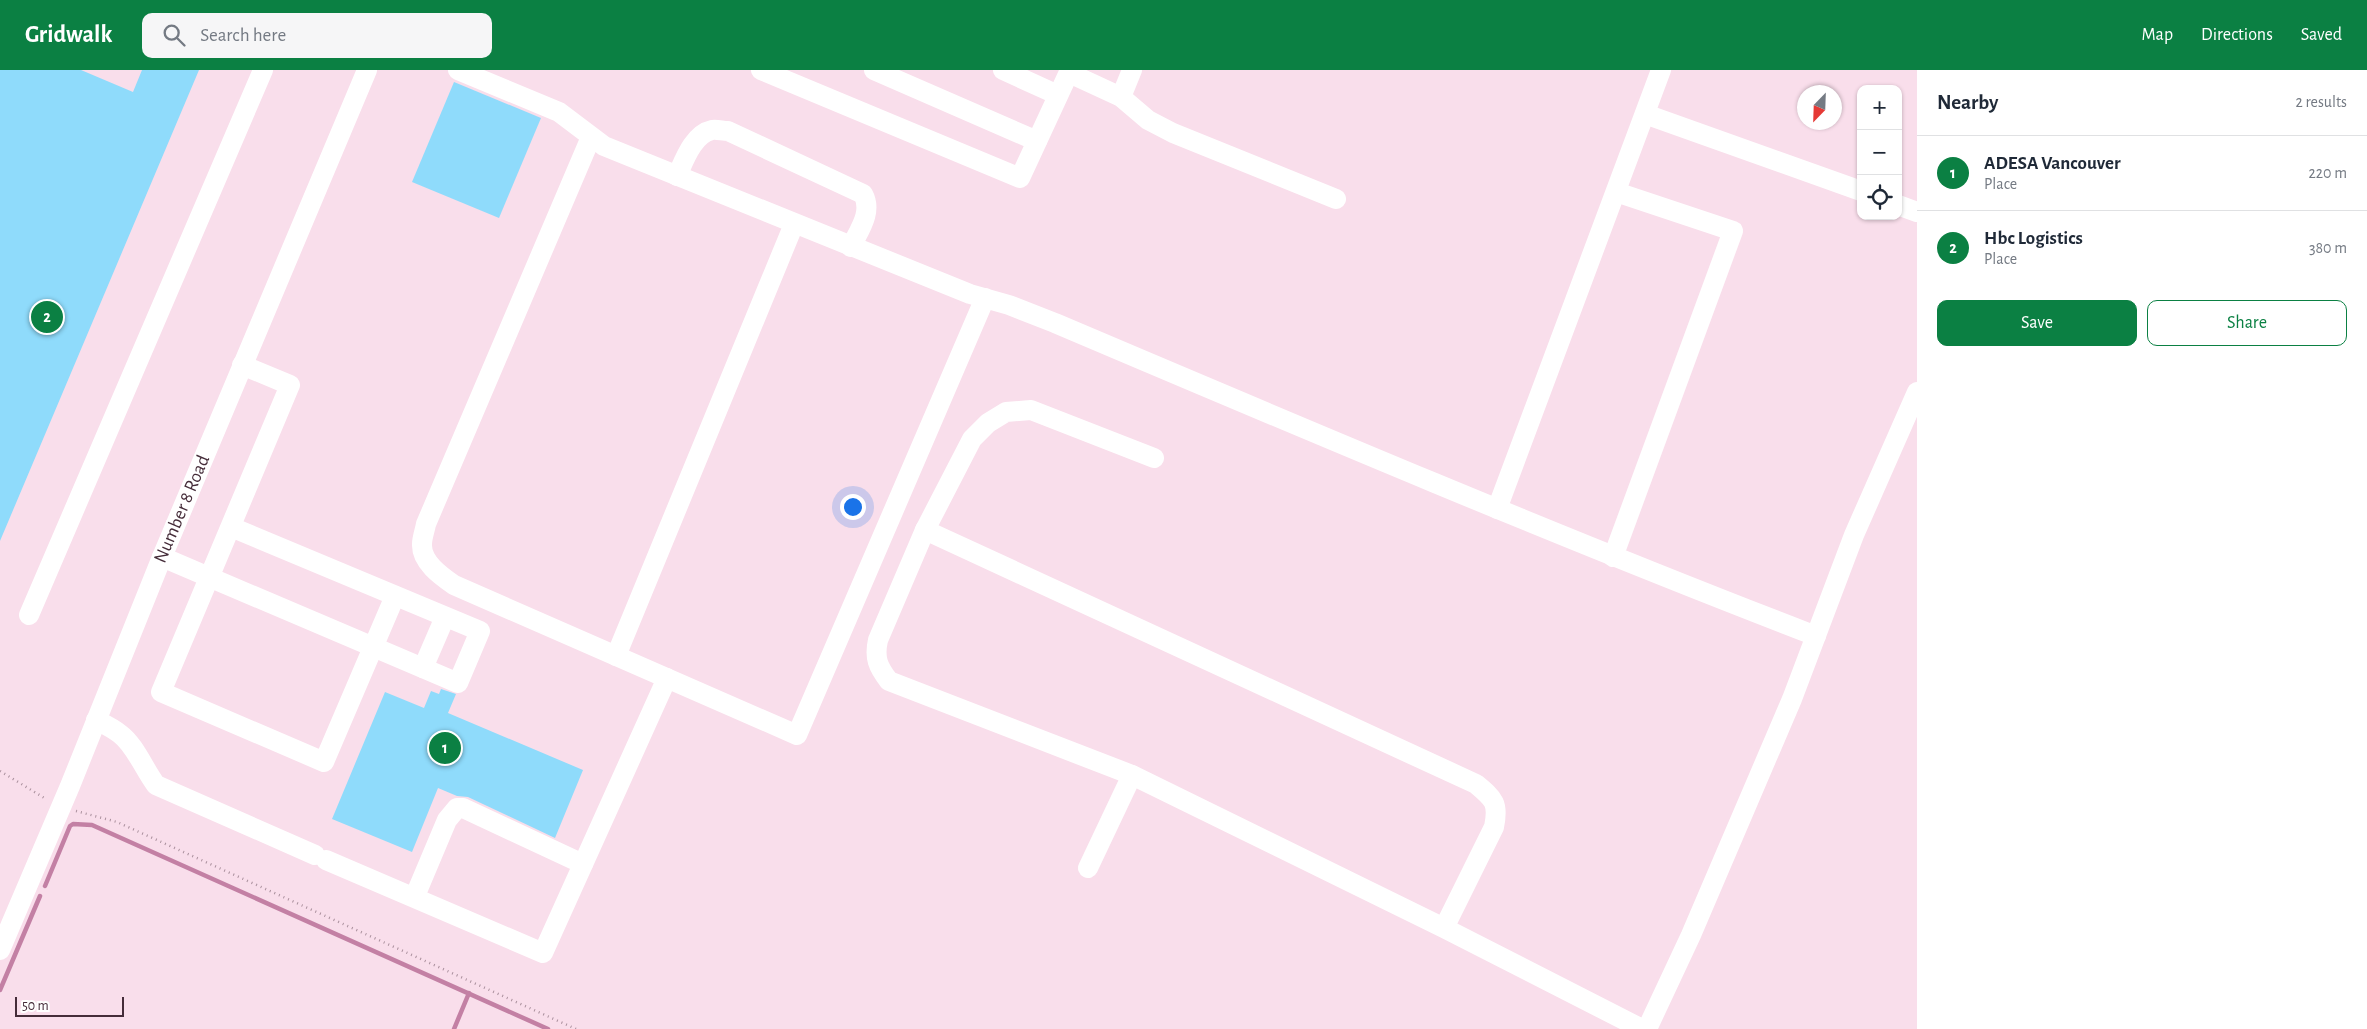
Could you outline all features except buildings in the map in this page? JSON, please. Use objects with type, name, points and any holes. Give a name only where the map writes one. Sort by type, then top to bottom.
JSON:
[{"type":"street","points":[[30,615],[263,70]]},
{"type":"street","name":"Number 8 Road","points":[[0,950],[61,807],[242,364],[367,70]]},
{"type":"street","points":[[458,70],[559,112],[604,146],[851,247],[1054,322],[1613,557],[1816,636]]},
{"type":"street","points":[[761,70],[1020,178],[1069,71],[1121,97],[1148,120],[1173,133],[1336,199]]},
{"type":"street","points":[[874,70],[1037,140]]},
{"type":"street","points":[[1003,70],[1058,95]]},
{"type":"street","points":[[1121,97],[1132,70]]},
{"type":"street","points":[[1497,509],[1661,70]]},
{"type":"street","points":[[1644,114],[1857,190]]},
{"type":"street","points":[[676,176],[690,149],[701,136],[712,130],[728,131],[862,194],[867,203],[866,216],[851,247]]},
{"type":"street","points":[[591,137],[426,524],[421,546],[428,563],[439,575],[454,585],[796,735],[985,298]]},
{"type":"street","points":[[1613,557],[1732,231],[1616,192]]},
{"type":"street","points":[[1902,206],[1917,212]]},
{"type":"street","points":[[616,656],[794,224]]},
{"type":"street","points":[[242,364],[290,386],[161,692],[324,762],[395,596]]},
{"type":"street","points":[[1647,1029],[1695,926],[1777,736],[1854,535],[1917,392]]},
{"type":"street","points":[[1154,458],[1031,410],[1006,412],[988,423],[972,439],[925,530],[878,640],[875,656],[881,671],[889,681],[1132,775],[1444,928],[1642,1029]]},
{"type":"street","points":[[162,557],[458,683],[480,631],[231,527]]},
{"type":"street","points":[[925,530],[1476,784],[1492,798],[1497,811],[1494,827],[1444,928]]},
{"type":"street","points":[[423,668],[445,617]]},
{"type":"street","points":[[96,720],[120,733],[132,746],[143,768],[156,785],[543,953],[667,678]]},
{"type":"street","points":[[1088,868],[1132,775]]},
{"type":"street","points":[[415,896],[447,820],[457,808],[463,808],[583,864]]},
{"type":"path","points":[[0,771],[61,807],[117,822],[576,1029]]},
{"type":"waterway","points":[[45,886],[70,826],[73,824],[92,825],[548,1029]]},
{"type":"waterway","points":[[0,990],[40,896]]},
{"type":"waterway","points":[[454,1029],[469,993]]},
{"type":"place","name":"Hbc Logistics","points":[[47,317]]},
{"type":"place","name":"ADESA Vancouver","points":[[445,748]]}]
